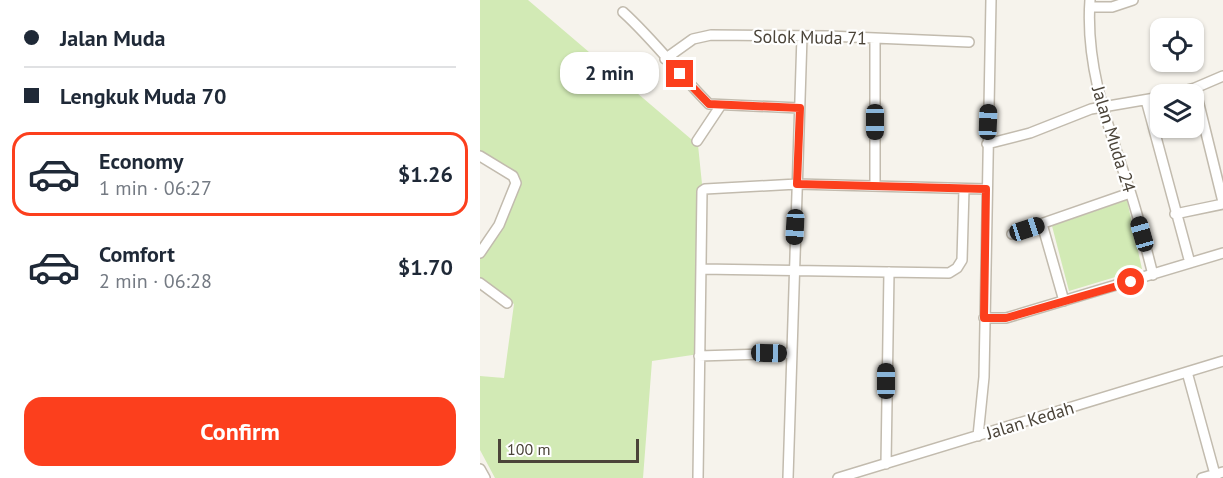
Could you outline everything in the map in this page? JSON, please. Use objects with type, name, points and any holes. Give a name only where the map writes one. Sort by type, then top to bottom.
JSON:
[{"type":"street","points":[[978,436],[984,376],[991,0]]},
{"type":"street","points":[[1090,4],[1112,7],[1133,0]]},
{"type":"street","name":"Jalan Muda 24","points":[[1090,4],[1093,70],[1101,108],[1130,193],[1153,275]]},
{"type":"street","points":[[623,12],[646,33],[665,59],[709,104],[800,108]]},
{"type":"street","name":"Solok Muda 71","points":[[665,59],[702,36],[802,36],[965,42]]},
{"type":"street","points":[[788,478],[802,36]]},
{"type":"street","points":[[875,38],[875,185]]},
{"type":"street","points":[[1204,84],[1223,76]]},
{"type":"street","points":[[987,144],[1030,133],[1101,108],[1150,99]]},
{"type":"street","points":[[1146,100],[1190,263]]},
{"type":"street","points":[[697,141],[721,105]]},
{"type":"street","points":[[1175,214],[1223,203],[1204,125]]},
{"type":"street","points":[[480,156],[509,173],[516,183],[498,225],[480,253]]},
{"type":"street","points":[[698,478],[702,194],[705,189],[797,184],[986,189]]},
{"type":"street","points":[[702,269],[949,273],[957,268],[962,260],[964,189]]},
{"type":"street","points":[[1012,234],[1130,193]]},
{"type":"street","points":[[1042,224],[1064,300]]},
{"type":"street","points":[[984,318],[1006,318],[1223,254]]},
{"type":"street","points":[[886,464],[890,272]]},
{"type":"street","points":[[480,283],[507,303]]},
{"type":"street","points":[[699,356],[792,353]]},
{"type":"street","name":"Jalan Kedah","points":[[844,477],[1223,361]]},
{"type":"street","points":[[1187,372],[1218,475],[1202,478]]},
{"type":"street","points":[[480,469],[485,478]]},
{"type":"green space","points":[[480,0],[528,0],[698,145],[702,184],[699,354],[652,361],[643,478],[495,478],[480,450],[480,376],[504,378],[514,304],[480,278],[480,259],[518,185],[480,153]]},
{"type":"green space","points":[[1127,200],[1142,269],[1069,291],[1052,226]]},
{"type":"route","points":[[680,74],[709,104],[800,108],[797,184],[986,189],[984,318],[1006,318],[1131,282]]}]
